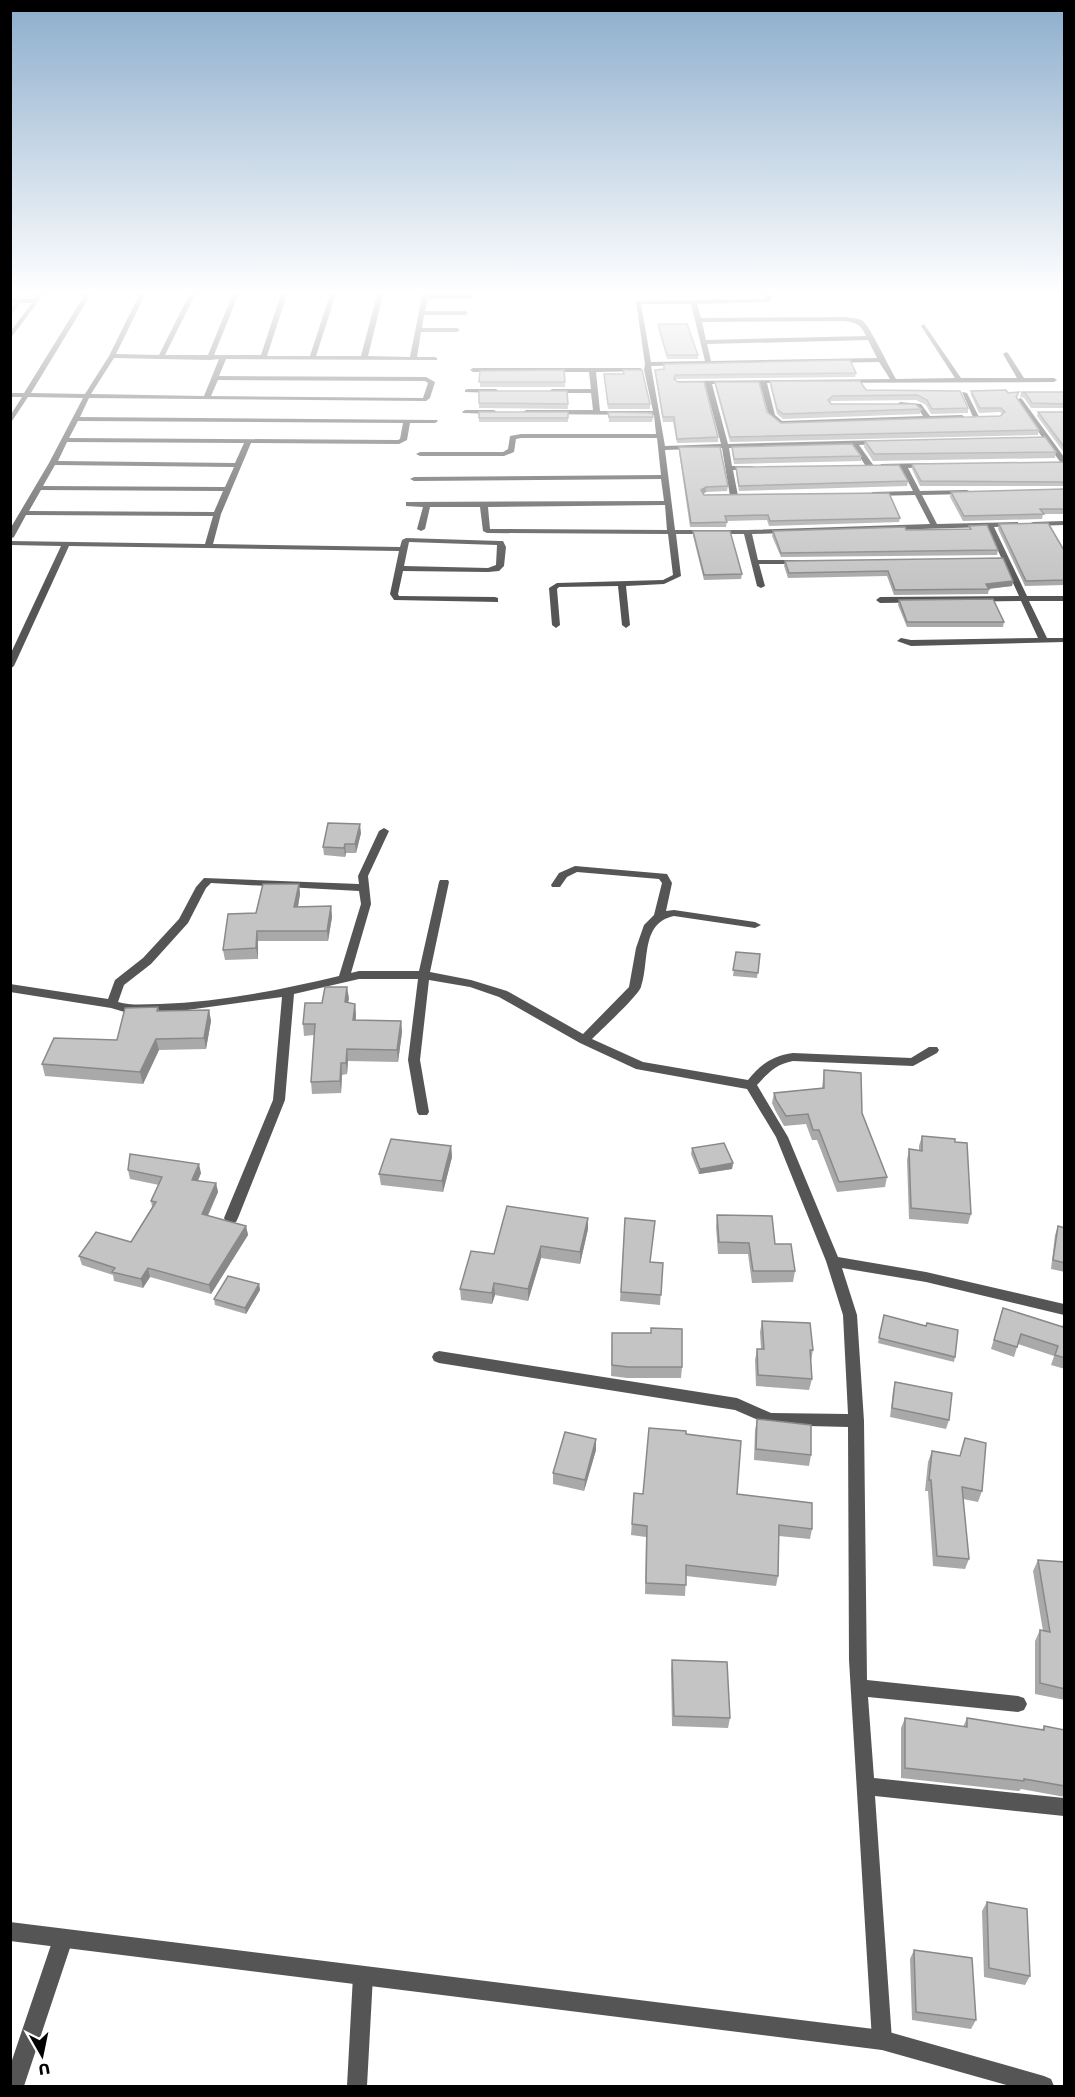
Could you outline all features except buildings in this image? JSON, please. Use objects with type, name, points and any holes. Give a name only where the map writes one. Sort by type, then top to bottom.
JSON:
[{"type":"street","points":[[10,422],[30,389]]},
{"type":"street","points":[[10,537],[40,488],[91,389]]},
{"type":"street","points":[[207,398],[211,389]]},
{"type":"street","points":[[10,395],[423,400],[427,398],[430,389]]},
{"type":"street","points":[[593,389],[597,412]]},
{"type":"street","points":[[556,625],[553,588],[557,585],[664,582],[677,576],[666,503],[657,413],[652,389]]},
{"type":"street","points":[[710,389],[725,445],[729,468],[729,496],[745,496]]},
{"type":"street","points":[[765,389],[775,421],[786,423],[836,416],[882,427],[928,418],[988,417]]},
{"type":"street","points":[[467,392],[501,392]]},
{"type":"street","points":[[547,392],[593,392]]},
{"type":"street","points":[[964,393],[976,417]]},
{"type":"street","points":[[1020,400],[1065,462]]},
{"type":"street","points":[[892,405],[919,405],[928,418]]},
{"type":"street","points":[[465,412],[498,412]]},
{"type":"street","points":[[520,412],[657,413]]},
{"type":"street","points":[[1029,412],[1041,412]]},
{"type":"street","points":[[75,419],[435,421]]},
{"type":"street","points":[[65,440],[399,442],[403,440],[407,421]]},
{"type":"street","points":[[660,448],[890,442],[882,427]]},
{"type":"street","points":[[420,454],[504,454],[511,450],[513,438],[521,436],[658,436]]},
{"type":"street","points":[[1023,440],[1047,439]]},
{"type":"street","points":[[208,546],[218,514],[248,441]]},
{"type":"street","points":[[854,442],[870,466]]},
{"type":"street","points":[[53,462],[238,465]]},
{"type":"street","points":[[1053,462],[1065,462]]},
{"type":"street","points":[[858,466],[933,464]]},
{"type":"street","points":[[903,465],[934,525]]},
{"type":"street","points":[[729,468],[764,468]]},
{"type":"street","points":[[414,479],[663,477]]},
{"type":"street","points":[[40,488],[228,489]]},
{"type":"street","points":[[860,494],[974,492]]},
{"type":"street","points":[[409,504],[666,503]]},
{"type":"street","points":[[484,504],[487,531],[495,532],[747,532],[934,525],[1064,524]]},
{"type":"street","points":[[421,529],[428,505]]},
{"type":"street","points":[[24,513],[218,514]]},
{"type":"street","points":[[989,524],[1044,640]]},
{"type":"street","points":[[747,532],[760,586]]},
{"type":"street","points":[[399,568],[496,569],[500,566],[502,547],[500,543],[406,540],[405,549],[399,568],[394,594],[397,598],[495,600]]},
{"type":"street","points":[[10,543],[405,549]]},
{"type":"street","points":[[10,666],[66,545]]},
{"type":"street","points":[[993,559],[1005,559]]},
{"type":"street","points":[[754,562],[814,561]]},
{"type":"street","points":[[622,582],[626,626]]},
{"type":"street","points":[[880,600],[1065,597]]},
{"type":"street","points":[[901,641],[911,643],[1065,640]]},
{"type":"street","points":[[344,977],[366,904],[363,876],[384,831]]},
{"type":"street","points":[[556,885],[563,875],[575,869],[659,875],[665,878],[667,883],[660,916]]},
{"type":"street","points":[[112,1004],[119,983],[147,961],[184,921],[201,887],[208,880],[363,888]]},
{"type":"street","points":[[423,1112],[414,1060],[424,975],[444,882]]},
{"type":"street","points":[[584,1040],[635,988],[642,948],[650,925],[660,916],[674,913],[754,925]]},
{"type":"street","points":[[10,988],[112,1004],[128,1009],[180,1007],[288,992],[359,975],[424,975],[471,984],[503,994],[584,1040],[640,1066],[751,1085],[782,1137],[833,1261],[850,1315],[855,1421],[859,1688],[882,2040]]},
{"type":"street","points":[[231,1218],[279,1100],[288,992]]},
{"type":"street","points":[[751,1085],[770,1063],[777,1059],[793,1057],[914,1062],[933,1050]]},
{"type":"street","points":[[833,1261],[926,1276],[1065,1309]]},
{"type":"street","points":[[439,1357],[737,1404],[770,1419],[855,1421]]},
{"type":"street","points":[[859,1688],[1018,1704]]},
{"type":"street","points":[[865,1786],[1065,1807]]},
{"type":"street","points":[[10,1931],[882,2040],[1044,2086]]},
{"type":"street","points":[[14,2086],[63,1939]]},
{"type":"street","points":[[357,2086],[363,1976]]}]
